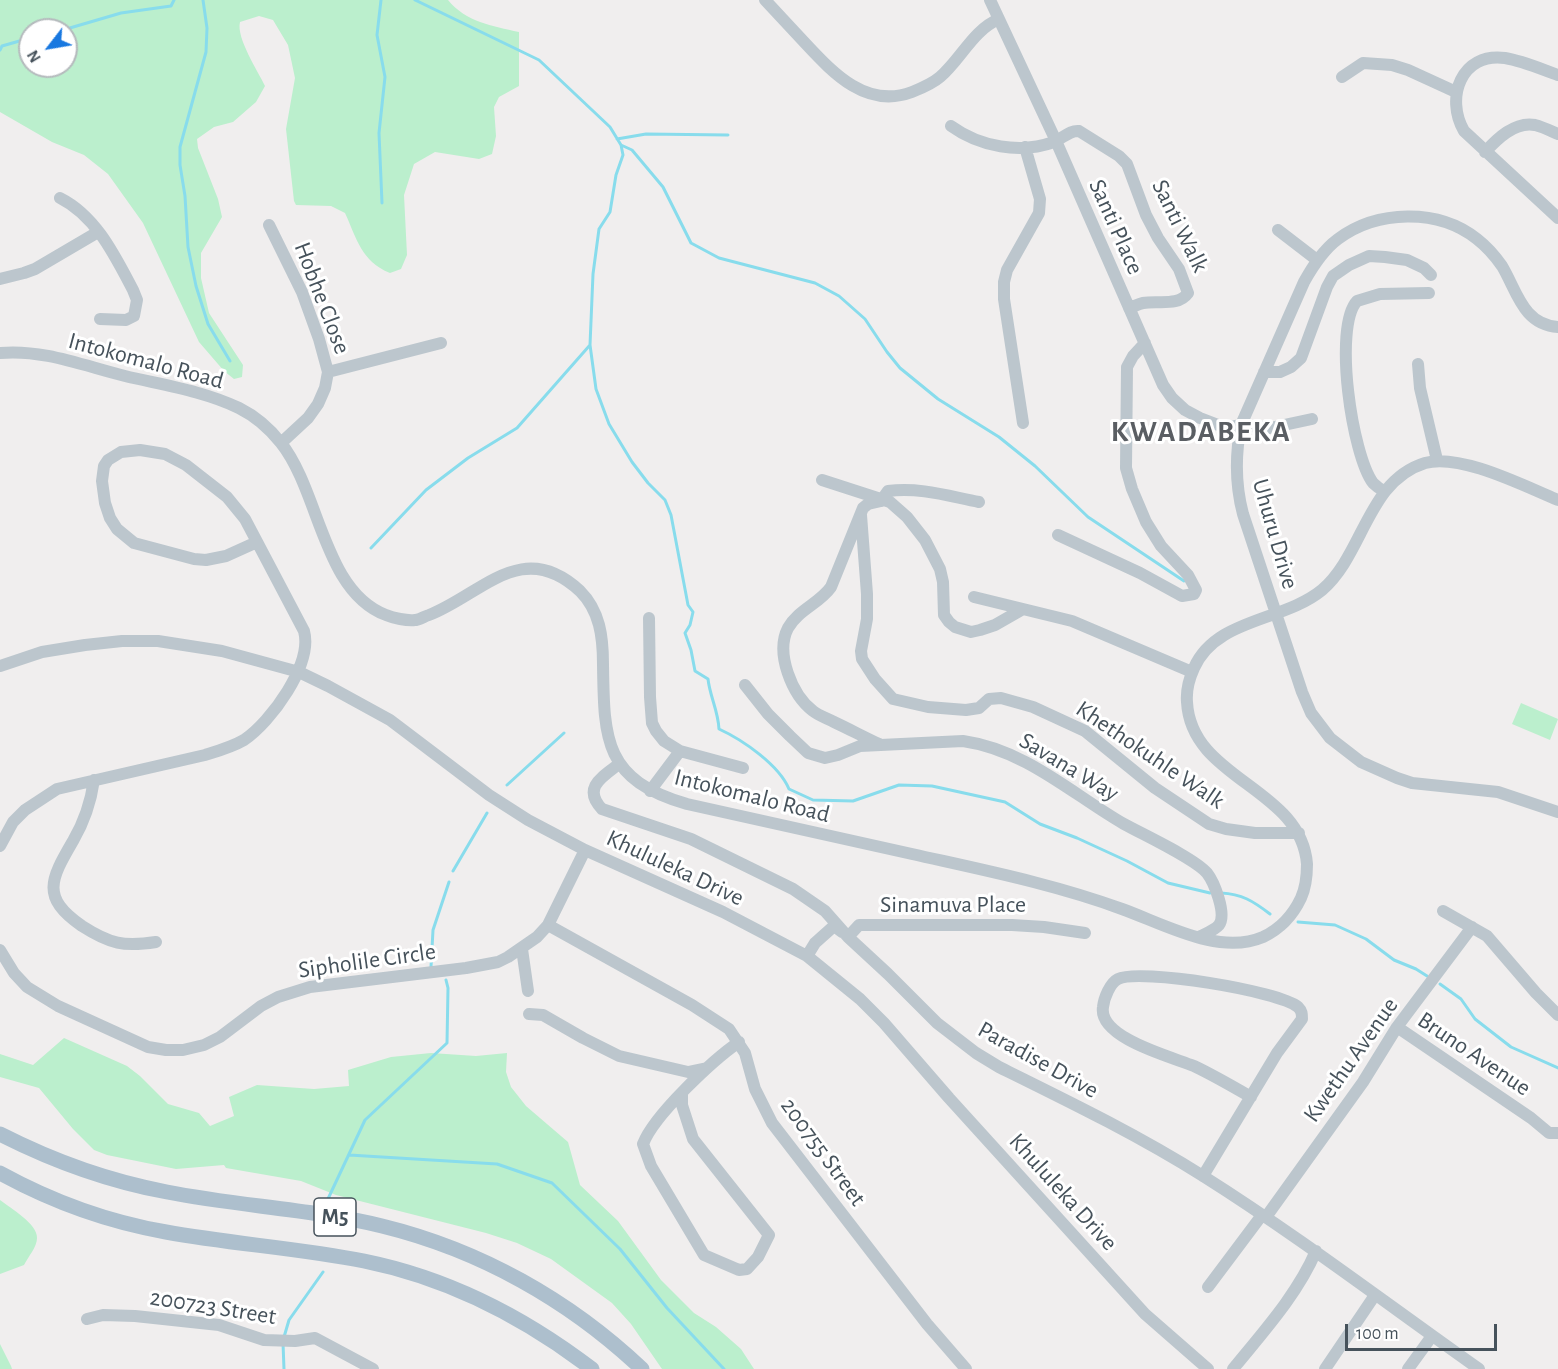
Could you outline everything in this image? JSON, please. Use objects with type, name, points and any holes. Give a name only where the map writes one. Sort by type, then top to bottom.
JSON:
[{"type":"main road","name":"M5","points":[[0,1134],[69,1165],[142,1187],[346,1218],[411,1233],[448,1246],[487,1263],[540,1291],[606,1337],[642,1369]]},
{"type":"main road","name":"M5","points":[[0,1173],[74,1207],[144,1227],[357,1260],[435,1280],[518,1319],[560,1345],[592,1369]]},
{"type":"street","points":[[765,0],[838,77],[860,91],[887,96],[906,94],[933,83],[955,62],[977,34],[999,19]]},
{"type":"street","name":"Santi Place","points":[[990,0],[1056,141],[1163,385],[1172,398],[1185,410],[1226,428],[1241,425],[1270,428],[1312,419]]},
{"type":"street","points":[[1558,75],[1505,58],[1488,59],[1464,74],[1456,92],[1455,105],[1458,122],[1464,131],[1558,218]]},
{"type":"street","points":[[1342,77],[1363,63],[1392,65],[1456,92]]},
{"type":"street","points":[[1485,152],[1509,130],[1519,127],[1533,124],[1558,134]]},
{"type":"street","points":[[951,126],[976,141],[1002,147],[1025,147],[1056,141]]},
{"type":"street","name":"Santi Walk","points":[[1056,141],[1075,130],[1079,131],[1127,164],[1146,215],[1179,269],[1188,293],[1184,298],[1177,302],[1143,303],[1129,308]]},
{"type":"street","points":[[1023,423],[1004,299],[1004,282],[1007,270],[1039,213],[1040,199],[1025,147]]},
{"type":"street","points":[[60,198],[77,208],[99,232],[134,290],[136,311],[131,319],[100,320]]},
{"type":"street","name":"Uhuru Drive","points":[[1558,327],[1543,324],[1526,311],[1501,265],[1476,238],[1441,222],[1421,217],[1403,216],[1369,222],[1338,239],[1317,260],[1304,282],[1241,425],[1237,447],[1237,493],[1294,670],[1311,713],[1330,738],[1348,754],[1362,762],[1412,783],[1498,792],[1558,812]]},
{"type":"street","name":"Hobhe Close","points":[[269,225],[302,292],[328,372],[325,388],[318,404],[308,418],[281,443]]},
{"type":"street","points":[[1278,230],[1317,260]]},
{"type":"street","points":[[0,279],[35,269],[99,232]]},
{"type":"street","points":[[1264,372],[1280,372],[1291,367],[1301,358],[1327,287],[1333,276],[1349,265],[1369,256],[1385,256],[1407,260],[1424,268],[1431,275]]},
{"type":"street","points":[[1429,293],[1380,294],[1357,301],[1351,314],[1346,357],[1352,423],[1368,475],[1374,485],[1384,491],[1395,479],[1421,464],[1437,460],[1463,463],[1558,500]]},
{"type":"street","points":[[328,372],[441,343]]},
{"type":"street","points":[[1058,535],[1140,573],[1182,596],[1194,594],[1196,590],[1188,575],[1161,546],[1146,522],[1136,502],[1126,468],[1126,373],[1133,356],[1144,343]]},
{"type":"street","name":"Intokomalo Road","points":[[0,353],[33,352],[200,394],[238,408],[261,422],[281,443],[310,495],[331,555],[344,581],[358,598],[387,616],[415,620],[441,610],[489,580],[514,571],[531,569],[553,575],[572,585],[582,594],[597,618],[603,638],[605,724],[610,744],[619,764],[650,791],[687,804],[997,873],[1067,891],[1199,937],[1230,944],[1247,942],[1272,933],[1294,912],[1305,889],[1307,870],[1305,848],[1299,832],[1288,817],[1275,804],[1220,763],[1199,741],[1192,729],[1186,701],[1192,672],[1201,654],[1227,633],[1312,597],[1333,579],[1349,558],[1384,491]]},
{"type":"street","points":[[1418,364],[1420,388],[1437,460]]},
{"type":"street","points":[[0,846],[13,822],[41,798],[57,789],[205,755],[239,742],[256,730],[271,714],[299,672],[306,652],[307,643],[304,631],[245,519],[227,497],[177,458],[140,450],[130,451],[115,455],[104,466],[102,482],[110,518],[117,529],[134,543],[206,560],[226,556],[257,542]]},
{"type":"street","points":[[822,480],[862,494],[875,496],[881,501]]},
{"type":"street","points":[[881,501],[888,491],[904,489],[929,490],[979,502]]},
{"type":"street","points":[[879,744],[814,712],[800,696],[784,663],[787,630],[793,621],[825,596],[831,587],[863,508],[868,504],[881,501],[890,502],[907,517],[925,540],[940,569],[943,582],[944,615],[956,627],[971,632],[980,630],[995,625],[1023,609]]},
{"type":"street","name":"Khethokuhle Walk","points":[[861,515],[867,594],[867,619],[861,651],[862,659],[875,680],[893,699],[928,707],[966,710],[979,708],[989,699],[1001,698],[1033,707],[1085,731],[1155,788],[1209,824],[1255,833],[1299,832]]},
{"type":"street","points":[[974,597],[1050,614],[1082,624],[1192,672]]},
{"type":"street","points":[[649,618],[652,723],[664,741],[680,751],[743,768]]},
{"type":"street","name":"Khululeka Drive","points":[[0,666],[42,652],[85,645],[122,641],[158,641],[222,651],[299,672],[390,720],[489,795],[528,820],[585,850],[723,912],[807,956],[860,999],[884,1023],[1144,1314],[1208,1369]]},
{"type":"street","name":"Savana Way","points":[[745,685],[768,714],[808,753],[825,758],[860,746],[963,741],[980,743],[1006,753],[1054,777],[1121,822],[1206,872],[1218,895],[1221,917],[1218,925],[1199,937]]},
{"type":"street","points":[[650,791],[680,751]]},
{"type":"street","name":"Paradise Drive","points":[[619,764],[605,774],[593,788],[596,803],[602,809],[692,839],[775,878],[825,911],[848,937],[937,1023],[976,1053],[1143,1141],[1203,1176],[1316,1251],[1479,1369]]},
{"type":"street","points":[[94,780],[92,794],[80,828],[54,875],[52,886],[55,896],[66,913],[104,939],[128,945],[156,942]]},
{"type":"street","name":"Sipholile Circle","points":[[0,950],[14,973],[27,987],[44,998],[122,1037],[148,1047],[183,1050],[204,1045],[278,997],[310,987],[466,969],[498,962],[522,949],[548,925],[585,850]]},
{"type":"street","points":[[1443,911],[1487,936],[1558,1015]]},
{"type":"street","name":"200755 Street","points":[[548,925],[717,1020],[729,1029],[745,1053],[755,1089],[772,1123],[921,1316],[966,1369]]},
{"type":"street","name":"Sinamuva Place","points":[[848,937],[859,925],[1012,925],[1085,933]]},
{"type":"street","points":[[807,956],[815,943],[834,926],[848,937]]},
{"type":"street","name":"Kwethu Avenue","points":[[1208,1287],[1264,1216],[1363,1082],[1397,1027],[1472,927]]},
{"type":"street","points":[[522,949],[528,991]]},
{"type":"street","points":[[1203,1176],[1251,1097],[1277,1053],[1302,1019],[1301,1012],[1297,1006],[1290,1003],[1212,982],[1130,977],[1116,980],[1103,1008],[1104,1016],[1111,1028],[1147,1049],[1193,1066],[1251,1097]]},
{"type":"street","points":[[529,1014],[543,1015],[619,1056],[688,1072],[708,1068]]},
{"type":"street","name":"Bruno Avenue","points":[[1397,1027],[1531,1118],[1549,1133],[1558,1133]]},
{"type":"street","points":[[682,1093],[682,1105],[693,1138],[770,1234],[758,1257],[747,1269],[739,1270],[704,1255],[646,1156],[644,1144],[682,1093],[721,1054],[739,1042]]},
{"type":"street","points":[[1233,1369],[1274,1319],[1307,1273],[1316,1251]]},
{"type":"street","points":[[1325,1369],[1375,1295]]},
{"type":"street","name":"200723 Street","points":[[87,1319],[103,1316],[135,1316],[219,1325],[264,1340],[295,1341],[315,1338],[365,1367]]},
{"type":"street","points":[[1408,1369],[1432,1336]]},
{"type":"green space","points":[[0,0],[448,0],[471,18],[519,32],[519,86],[499,97],[494,107],[496,136],[492,154],[479,159],[435,152],[414,164],[404,195],[407,255],[401,269],[390,273],[366,256],[345,213],[331,206],[296,205],[286,129],[295,78],[288,45],[273,20],[259,16],[240,22],[244,45],[265,86],[256,102],[233,122],[214,127],[197,139],[222,217],[201,253],[201,278],[209,313],[243,365],[242,377],[234,379],[199,342],[143,223],[108,174],[84,155],[52,142],[0,112]]},
{"type":"green space","points":[[1521,703],[1558,719],[1550,740],[1512,724]]},
{"type":"green space","points":[[64,1038],[127,1066],[168,1104],[199,1113],[210,1126],[234,1116],[229,1097],[257,1085],[314,1089],[349,1086],[348,1070],[391,1057],[431,1053],[476,1056],[507,1053],[506,1072],[511,1087],[526,1106],[568,1142],[580,1185],[618,1221],[661,1280],[694,1313],[716,1327],[741,1349],[754,1369],[662,1369],[631,1324],[612,1303],[551,1259],[517,1243],[336,1195],[301,1181],[226,1168],[224,1165],[176,1169],[107,1155],[94,1150],[39,1088],[0,1077],[0,1054],[33,1065]]},
{"type":"green space","points":[[0,1200],[33,1227],[37,1241],[24,1265],[0,1274]]},
{"type":"green space","points":[[0,1344],[11,1366],[12,1369],[0,1369]]},
{"type":"waterway","points":[[78,26],[121,13],[171,6],[174,0]]},
{"type":"waterway","points":[[203,0],[207,28],[206,52],[180,147],[180,165],[185,196],[188,247],[196,286],[208,324],[230,361]]},
{"type":"waterway","points":[[381,0],[377,35],[385,77],[379,133],[382,203]]},
{"type":"waterway","points":[[415,0],[539,60],[610,127],[621,145],[623,155],[616,175],[610,212],[599,229],[593,274],[590,345],[596,389],[609,424],[632,462],[665,500],[671,515],[688,605],[693,612],[690,625],[685,633],[695,671],[708,679],[719,729],[739,740],[769,762],[789,789],[813,800],[853,801],[899,785],[932,786],[1005,802],[1040,824],[1127,861],[1168,883],[1210,893]]},
{"type":"waterway","points":[[0,50],[2,46],[18,41]]},
{"type":"waterway","points":[[617,139],[646,134],[728,135]]},
{"type":"waterway","points":[[621,145],[632,150],[663,187],[691,243],[719,258],[815,283],[839,296],[865,319],[900,368],[938,399],[999,437],[1035,466],[1088,517],[1184,581]]},
{"type":"waterway","points":[[371,548],[426,490],[468,458],[517,428],[590,345]]},
{"type":"waterway","points":[[507,785],[564,733]]},
{"type":"waterway","points":[[453,871],[487,813]]},
{"type":"waterway","points":[[431,967],[433,930],[449,882]]},
{"type":"waterway","points":[[1221,893],[1247,899],[1270,914]]},
{"type":"waterway","points":[[1298,922],[1335,925],[1366,939],[1394,960],[1427,976]]},
{"type":"waterway","points":[[327,1201],[365,1120],[447,1043],[448,988],[446,980]]},
{"type":"waterway","points":[[1440,984],[1461,999],[1475,1019],[1511,1047],[1558,1068]]},
{"type":"waterway","points":[[349,1155],[497,1164],[552,1183],[620,1249],[667,1308],[724,1369]]},
{"type":"waterway","points":[[284,1337],[289,1320],[323,1272]]},
{"type":"waterway","points":[[283,1343],[284,1369]]},
{"type":"district","name":"KWADABEKA","points":[[1201,432]]}]
